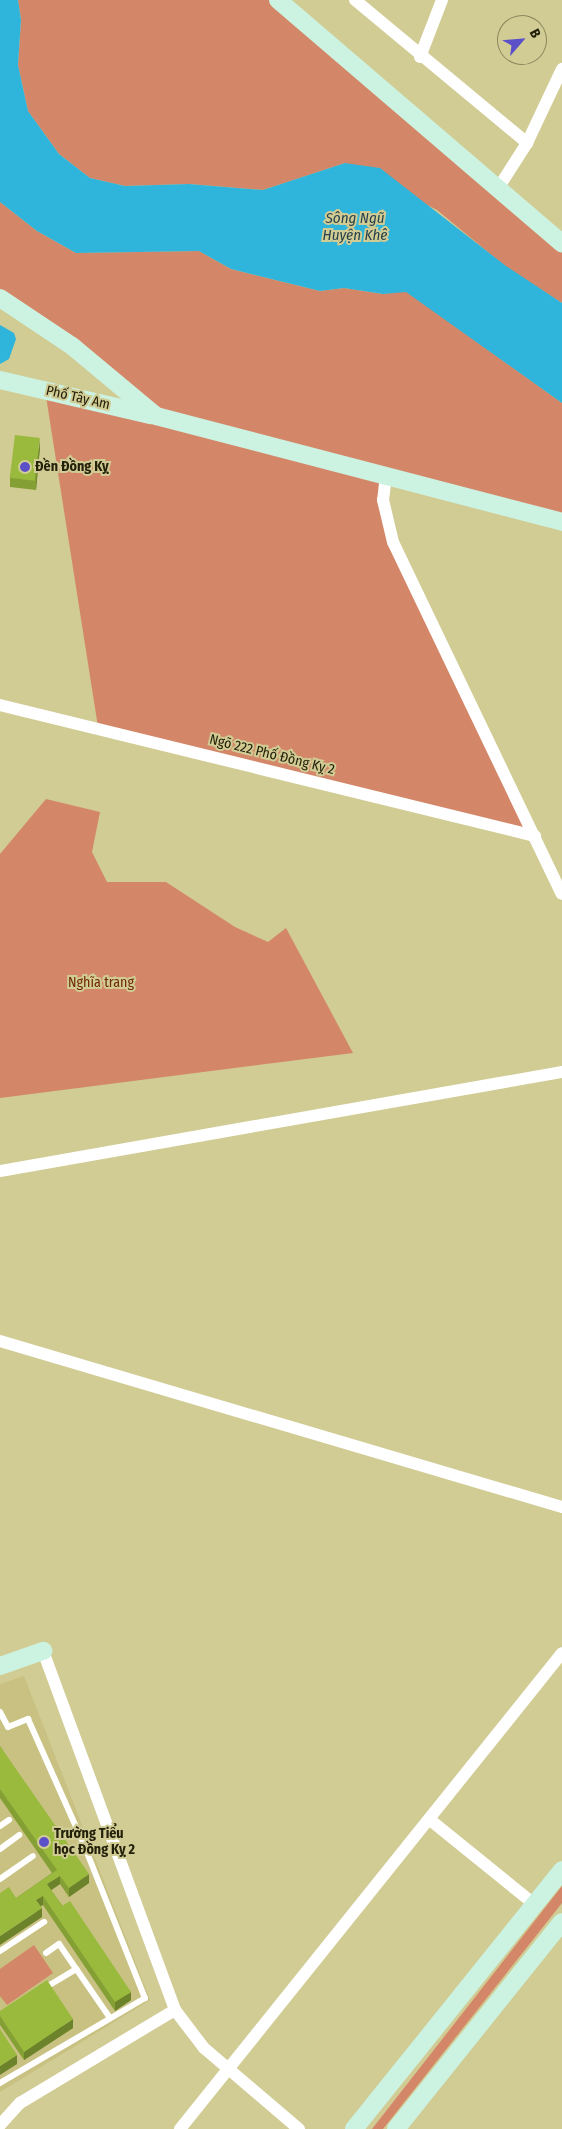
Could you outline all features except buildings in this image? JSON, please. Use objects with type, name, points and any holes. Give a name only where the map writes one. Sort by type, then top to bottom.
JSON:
[{"type":"main road","points":[[287,3],[497,190],[562,243]]},
{"type":"main road","points":[[0,298],[72,346],[156,416]]},
{"type":"main road","name":"Phố Tây Am","points":[[0,380],[156,416],[562,522]]},
{"type":"main road","points":[[0,1666],[43,1651]]},
{"type":"main road","points":[[354,2129],[562,1870]]},
{"type":"main road","points":[[396,2129],[561,1924]]},
{"type":"street","points":[[355,0],[420,57],[528,143]]},
{"type":"street","points":[[420,57],[442,0]]},
{"type":"street","points":[[497,190],[528,143],[562,69]]},
{"type":"street","points":[[386,476],[383,500],[393,542],[536,836],[562,894]]},
{"type":"street","name":"Ngõ 222 Phố Đồng Kỵ 2","points":[[0,705],[536,836]]},
{"type":"street","points":[[0,1171],[562,1072]]},
{"type":"street","points":[[0,1341],[562,1507]]},
{"type":"street","points":[[43,1651],[174,2010],[204,2048],[299,2129]]},
{"type":"street","points":[[180,2129],[562,1653]]},
{"type":"street","points":[[429,1819],[534,1904]]},
{"type":"street","points":[[0,2125],[20,2103],[174,2010]]},
{"type":"lane","points":[[0,1712],[8,1727],[28,1719],[84,1845],[145,1998],[0,2083]]},
{"type":"lane","points":[[0,1826],[9,1820]]},
{"type":"lane","points":[[0,1849],[19,1836]]},
{"type":"lane","points":[[0,1880],[33,1856]]},
{"type":"lane","points":[[0,1950],[44,1922]]},
{"type":"lane","points":[[46,1953],[59,1944],[110,2018]]},
{"type":"lane","points":[[34,1994],[76,1969]]},
{"type":"shaded area","name":"Trường Tiểu học Đồng Kỵ 2","points":[[24,1676],[150,2000],[0,2092],[0,1684]]},
{"type":"green space","points":[[18,0],[278,0],[562,243],[562,303],[506,267],[437,210],[345,163],[263,190],[189,184],[125,186],[90,178],[59,154],[28,111],[18,65],[21,20]]},
{"type":"green space","points":[[0,202],[37,231],[76,253],[199,251],[231,269],[320,291],[344,288],[383,294],[406,291],[562,403],[562,522],[386,476],[385,513],[535,836],[98,727],[45,390],[155,416],[0,298]]},
{"type":"green space","name":"Nghĩa trang","points":[[46,799],[100,812],[92,852],[107,882],[166,882],[235,927],[268,942],[286,928],[353,1053],[0,1098],[0,854]]},
{"type":"green space","points":[[562,1886],[562,1903],[383,2129],[372,2129]]},
{"type":"green space","points":[[34,1945],[53,1973],[7,2005],[0,1996],[0,1969]]},
{"type":"water","name":"Sông Ngũ Huyện Khê","points":[[0,0],[18,0],[21,20],[18,65],[28,111],[59,154],[90,178],[125,186],[189,184],[263,190],[345,163],[380,168],[506,266],[562,303],[562,403],[406,292],[383,294],[344,288],[320,291],[231,269],[199,251],[76,253],[37,231],[0,202]]},
{"type":"water","points":[[0,325],[14,333],[16,339],[9,359],[0,364]]},
{"type":"place","name":"Đền Đồng Kỵ","points":[[25,467]]},
{"type":"place","name":"Trường Tiểu học Đồng Kỵ 2","points":[[44,1842]]}]
